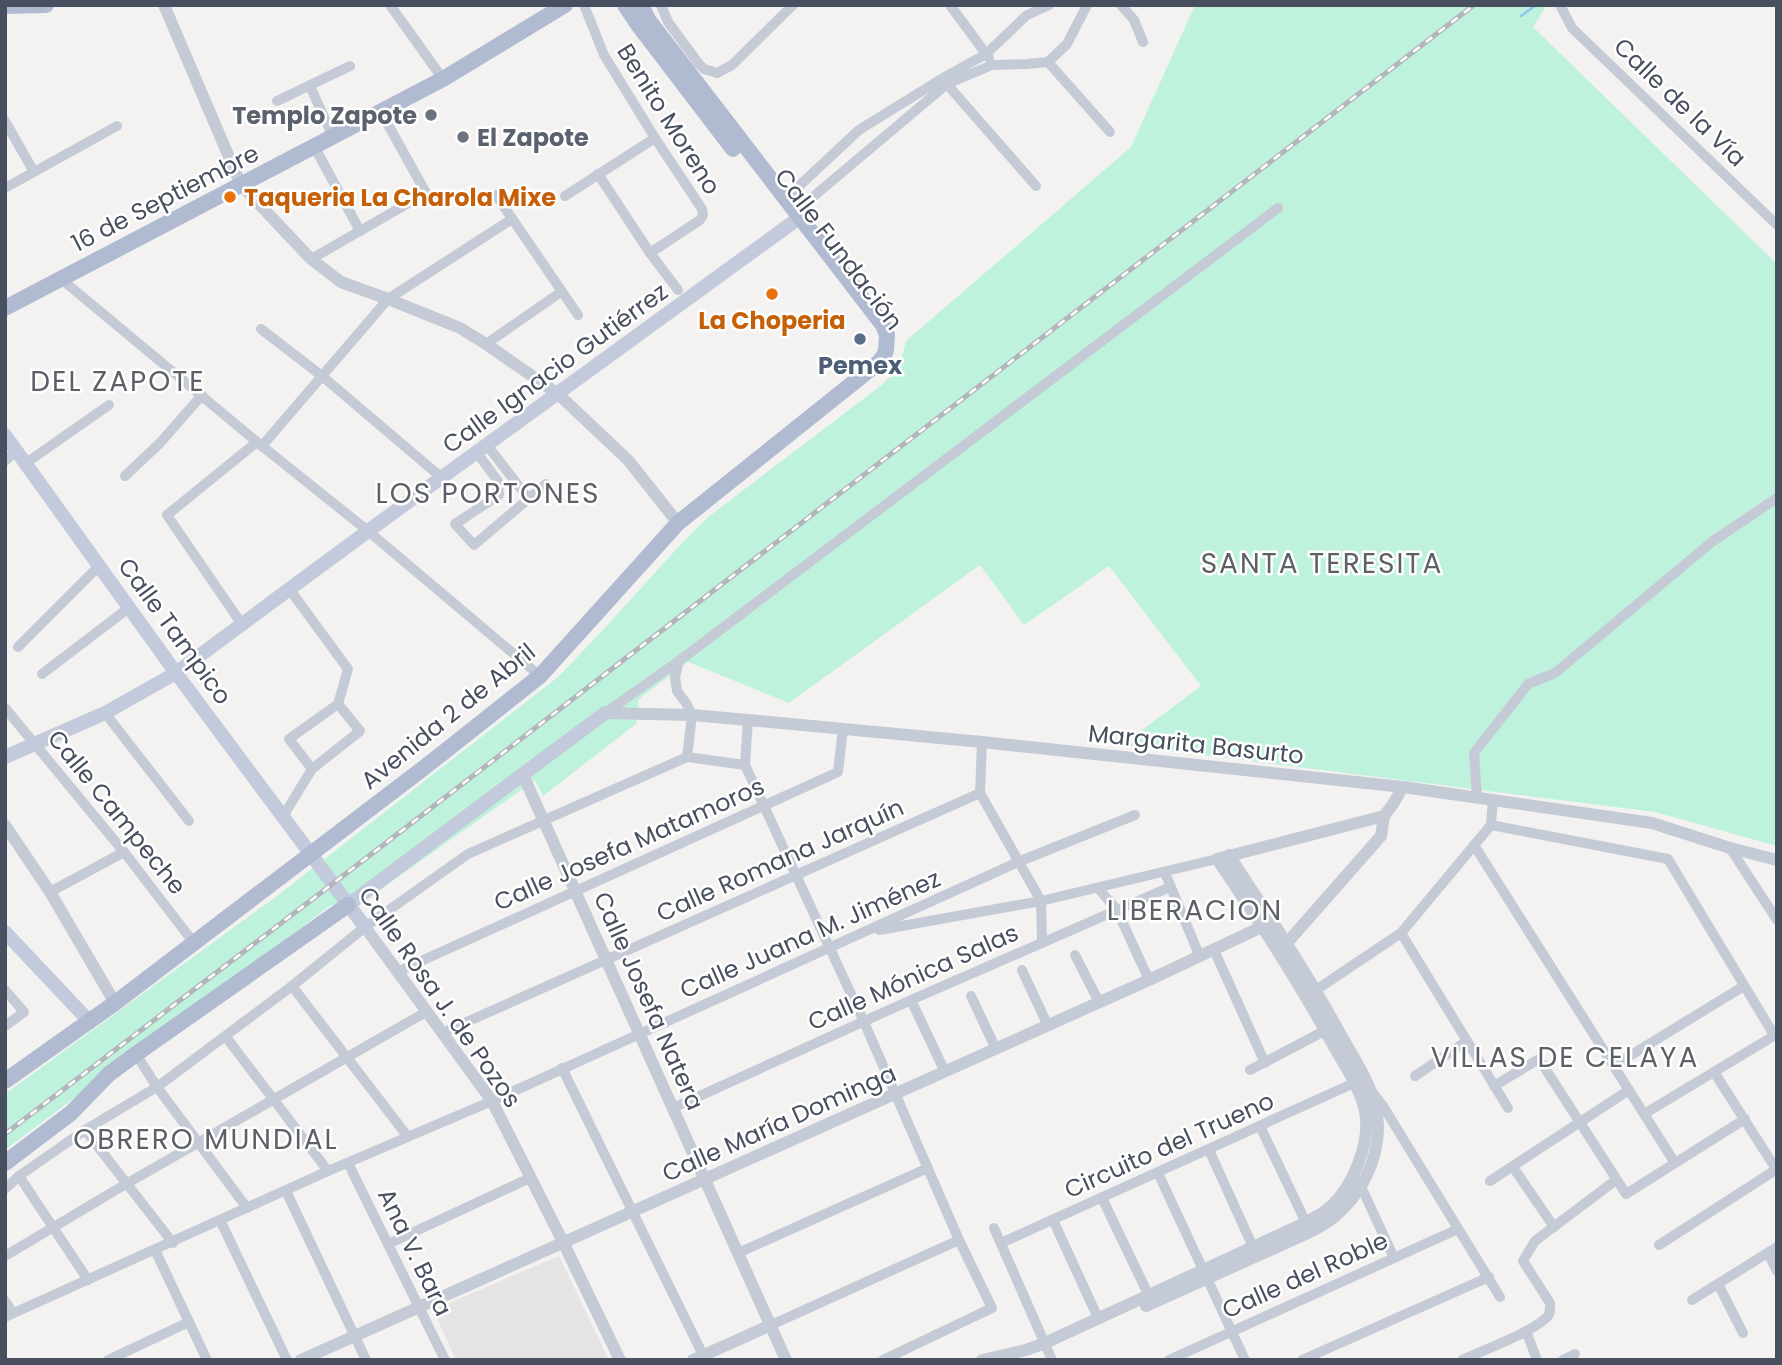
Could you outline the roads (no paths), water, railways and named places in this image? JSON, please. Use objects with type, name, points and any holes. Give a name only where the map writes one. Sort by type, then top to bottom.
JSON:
[{"type":"main road","points":[[6,6],[46,5]]},
{"type":"main road","name":"16 de Septiembre","points":[[5,308],[443,79],[565,5]]},
{"type":"main road","name":"Calle Fundación","points":[[625,5],[741,160],[790,210],[883,325],[887,335],[886,350]]},
{"type":"main road","name":"Calle Fundación","points":[[641,5],[649,21],[879,335],[886,350]]},
{"type":"main road","name":"Calle Ignacio Gutiérrez","points":[[5,757],[105,713],[176,673],[558,394],[790,210]]},
{"type":"main road","name":"Avenida 2 de Abril","points":[[5,1081],[115,1003],[540,676],[678,523],[852,385],[878,363],[886,350]]},
{"type":"main road","name":"Calle Tampico","points":[[5,435],[309,854]]},
{"type":"main road","points":[[5,1150],[348,905],[605,713]]},
{"type":"main road","name":"Calle Rosa J. de Pozos","points":[[309,854],[365,927]]},
{"type":"main road","points":[[5,932],[89,1021]]},
{"type":"main road","points":[[5,1163],[71,1113],[109,1074]]},
{"type":"street","points":[[164,5],[241,185],[312,260],[341,282],[460,328],[558,394],[628,460],[678,523]]},
{"type":"street","points":[[390,5],[443,79]]},
{"type":"street","name":"Benito Moreno","points":[[584,5],[604,55],[702,209],[700,220],[650,253]]},
{"type":"street","points":[[661,5],[668,22],[699,64],[709,72],[717,73],[732,65],[793,5]]},
{"type":"street","points":[[950,5],[992,65]]},
{"type":"street","points":[[790,210],[859,130],[945,81],[986,54],[1027,15],[1049,5]]},
{"type":"street","points":[[790,210],[945,81],[992,65],[1048,62],[1067,44],[1087,5]]},
{"type":"street","points":[[1121,5],[1134,20],[1143,42]]},
{"type":"street","name":"Calle de la Vía","points":[[1560,5],[1572,28],[1777,225]]},
{"type":"street","points":[[1048,62],[1110,132]]},
{"type":"street","points":[[277,101],[350,66]]},
{"type":"street","points":[[945,81],[1036,186]]},
{"type":"street","points":[[310,86],[333,136]]},
{"type":"street","points":[[312,260],[426,193],[381,112]]},
{"type":"street","points":[[5,121],[34,172]]},
{"type":"street","points":[[5,188],[117,126]]},
{"type":"street","points":[[565,196],[655,138]]},
{"type":"street","points":[[314,146],[360,231]]},
{"type":"street","points":[[598,174],[678,290]]},
{"type":"street","points":[[496,195],[578,315]]},
{"type":"street","points":[[605,713],[679,661],[1278,208]]},
{"type":"street","points":[[243,626],[167,515],[259,444],[388,299],[512,219]]},
{"type":"street","points":[[60,278],[540,676]]},
{"type":"street","points":[[486,344],[561,292]]},
{"type":"street","points":[[261,329],[322,376],[442,478]]},
{"type":"street","points":[[125,476],[160,443],[202,395]]},
{"type":"street","points":[[26,463],[109,405]]},
{"type":"street","points":[[482,449],[528,498]]},
{"type":"street","points":[[482,449],[498,481],[499,495],[455,524],[474,545],[547,484]]},
{"type":"street","points":[[5,461],[17,450]]},
{"type":"street","points":[[1477,797],[1474,753],[1528,684],[1555,673],[1713,541],[1777,498]]},
{"type":"street","points":[[18,647],[100,565]]},
{"type":"street","points":[[290,590],[348,669],[338,704],[289,739],[312,769]]},
{"type":"street","points":[[42,674],[130,607]]},
{"type":"street","points":[[679,661],[675,677],[677,691],[692,715],[687,757]]},
{"type":"street","points":[[282,818],[312,769],[360,731],[338,704]]},
{"type":"street","name":"Calle Campeche","points":[[5,708],[124,852],[194,943]]},
{"type":"street","points":[[105,713],[189,821]]},
{"type":"street","name":"Margarita Basurto","points":[[605,713],[692,715],[842,728],[1403,787],[1652,823],[1777,860]]},
{"type":"street","points":[[748,720],[745,765],[992,1308],[883,1360]]},
{"type":"street","name":"Calle Josefa Matamoros","points":[[397,972],[838,772],[842,728]]},
{"type":"street","points":[[982,742],[980,793],[1041,901],[1042,943]]},
{"type":"street","points":[[5,1189],[19,1176],[85,1130],[157,1087],[226,1037],[365,927],[468,854],[687,757],[745,765]]},
{"type":"street","name":"Calle Josefa Natera","points":[[523,775],[786,1360]]},
{"type":"street","points":[[1286,944],[1381,836],[1384,816],[1403,787]]},
{"type":"street","name":"Calle Romana Jarquín","points":[[442,1033],[980,793]]},
{"type":"street","points":[[1316,990],[1401,933],[1490,825],[1493,799]]},
{"type":"street","name":"Calle Juana M. Jiménez","points":[[9,1315],[328,1171],[492,1101],[1018,862],[1135,815]]},
{"type":"street","points":[[863,933],[1041,901],[1165,873],[1384,816]]},
{"type":"street","points":[[5,825],[50,892],[115,1003]]},
{"type":"street","points":[[1490,825],[1668,859],[1775,1035],[1644,1114]]},
{"type":"street","points":[[1474,845],[1675,1163]]},
{"type":"street","points":[[1730,848],[1772,906],[1777,920]]},
{"type":"street","points":[[50,892],[124,852]]},
{"type":"street","points":[[1223,857],[1268,924],[1370,1090],[1383,1106],[1500,1297]]},
{"type":"street","points":[[1165,873],[1200,957]]},
{"type":"street","name":"Calle Mónica Salas","points":[[673,1108],[1170,887]]},
{"type":"street","points":[[1098,888],[1117,910],[1149,980]]},
{"type":"street","points":[[1024,1360],[1308,1228],[1343,1192],[1364,1144],[1364,1107],[1316,990],[1286,944],[1268,924]]},
{"type":"street","name":"Calle María Dominga","points":[[301,1360],[1048,1026],[1268,924]]},
{"type":"street","name":"Calle Rosa J. de Pozos","points":[[365,927],[492,1101],[620,1360]]},
{"type":"street","points":[[1401,933],[1508,1108]]},
{"type":"street","points":[[1214,950],[1265,1063]]},
{"type":"street","points":[[1075,955],[1099,1002]]},
{"type":"street","points":[[1022,970],[1048,1026]]},
{"type":"street","points":[[292,986],[408,1137]]},
{"type":"street","points":[[1613,1066],[1744,986]]},
{"type":"street","points":[[5,990],[24,1012],[5,1026]]},
{"type":"street","points":[[971,996],[996,1049]]},
{"type":"street","points":[[911,1000],[945,1072]]},
{"type":"street","points":[[5,1256],[426,1012]]},
{"type":"street","points":[[1250,1070],[1331,1028]]},
{"type":"street","points":[[226,1037],[328,1171]]},
{"type":"street","points":[[1415,1076],[1467,1041]]},
{"type":"street","points":[[136,1054],[157,1087],[247,1208]]},
{"type":"street","points":[[1494,1086],[1539,1059],[1626,1195],[1745,1119]]},
{"type":"street","points":[[562,1068],[698,1358],[959,1240]]},
{"type":"street","points":[[1659,1245],[1777,1169],[1714,1072]]},
{"type":"street","name":"Circuito del Trueno","points":[[1001,1243],[1354,1083]]},
{"type":"street","points":[[983,1360],[1026,1350],[1048,1351],[1098,1318],[1205,1275],[1253,1247],[1332,1219],[1361,1186],[1377,1147],[1376,1105],[1370,1090]]},
{"type":"street","points":[[1490,1181],[1629,1090]]},
{"type":"street","points":[[1260,1126],[1308,1228]]},
{"type":"street","points":[[85,1130],[173,1243]]},
{"type":"street","points":[[1209,1150],[1253,1247]]},
{"type":"street","name":"Ana V. Bara","points":[[348,1163],[445,1360]]},
{"type":"street","points":[[1513,1167],[1554,1227]]},
{"type":"street","points":[[738,1253],[928,1168]]},
{"type":"street","points":[[1354,1172],[1394,1258]]},
{"type":"street","points":[[1158,1173],[1245,1360]]},
{"type":"street","points":[[19,1176],[88,1280]]},
{"type":"street","points":[[388,1244],[530,1178]]},
{"type":"street","points":[[1462,1360],[1526,1331],[1548,1317],[1550,1303],[1523,1261],[1535,1241],[1616,1180]]},
{"type":"street","points":[[286,1191],[366,1360]]},
{"type":"street","points":[[1102,1198],[1149,1296]]},
{"type":"street","points":[[220,1220],[287,1360]]},
{"type":"street","points":[[1053,1220],[1098,1318]]},
{"type":"street","points":[[995,1228],[1048,1351]]},
{"type":"street","name":"Calle del Roble","points":[[1170,1360],[1458,1229]]},
{"type":"street","points":[[155,1250],[207,1360]]},
{"type":"street","points":[[1692,1300],[1772,1250],[1777,1271]]},
{"type":"street","points":[[1301,1360],[1489,1277]]},
{"type":"street","points":[[1718,1284],[1743,1333]]},
{"type":"street","points":[[5,1301],[9,1315]]},
{"type":"street","points":[[108,1360],[189,1322]]},
{"type":"street","points":[[1526,1331],[1537,1360]]},
{"type":"street","points":[[1563,1360],[1575,1354]]},
{"type":"waterway","points":[[1521,16],[1536,5]]},
{"type":"railway","points":[[5,1134],[1474,5]]},
{"type":"place","name":"Templo Zapote","points":[[431,115]]},
{"type":"place","name":"El Zapote","points":[[463,137]]},
{"type":"place","name":"Taqueria La Charola Mixe","points":[[230,197]]},
{"type":"place","name":"La Choperia","points":[[772,294]]},
{"type":"place","name":"Pemex","points":[[860,339]]},
{"type":"district","name":"DEL ZAPOTE","points":[[118,381]]},
{"type":"district","name":"LOS PORTONES","points":[[488,493]]},
{"type":"district","name":"SANTA TERESITA","points":[[1322,563]]},
{"type":"district","name":"LIBERACION","points":[[1195,910]]},
{"type":"district","name":"VILLAS DE CELAYA","points":[[1565,1057]]},
{"type":"district","name":"OBRERO MUNDIAL","points":[[206,1139]]}]
